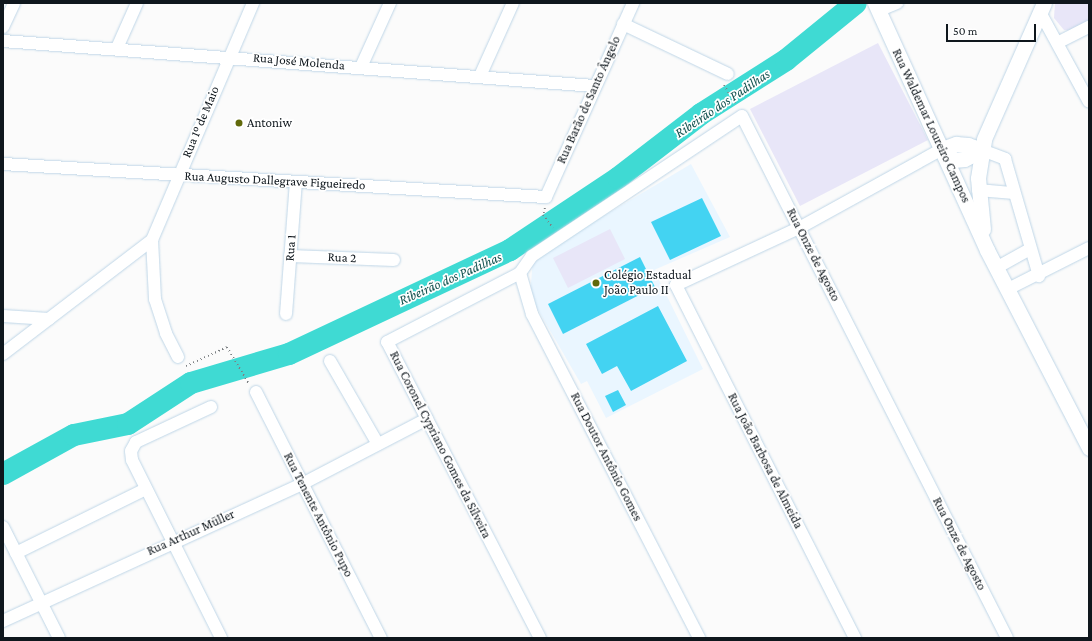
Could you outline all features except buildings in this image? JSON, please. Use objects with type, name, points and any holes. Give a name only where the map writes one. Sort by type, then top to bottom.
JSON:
[{"type":"main road","name":"Rua Waldemar Loureiro Campos","points":[[876,7],[987,250],[1089,448]]},
{"type":"main road","name":"Rua Waldemar Loureiro Campos","points":[[987,250],[978,190],[982,150],[994,112],[1042,7]]},
{"type":"main road","points":[[942,149],[956,144],[982,150]]},
{"type":"street","points":[[3,27],[14,3]]},
{"type":"street","points":[[117,48],[137,3]]},
{"type":"street","name":"Rua 1º de Maio","points":[[178,357],[166,333],[155,299],[152,240],[178,175],[253,3]]},
{"type":"street","points":[[361,67],[390,3]]},
{"type":"street","points":[[480,76],[513,3]]},
{"type":"street","name":"Rua Barão de Santo Ângelo","points":[[546,197],[633,3]]},
{"type":"street","points":[[876,7],[897,3]]},
{"type":"street","points":[[1042,7],[1089,102]]},
{"type":"street","points":[[623,24],[724,77]]},
{"type":"street","points":[[1059,42],[1089,27]]},
{"type":"street","name":"Rua José Molenda","points":[[3,41],[229,56],[595,86]]},
{"type":"street","name":"Rua Onze de Agosto","points":[[520,273],[532,256],[742,116],[1007,638]]},
{"type":"street","points":[[799,228],[942,149]]},
{"type":"street","points":[[982,150],[1005,159],[1039,276]]},
{"type":"street","name":"Rua Augusto Dallegrave Figueiredo","points":[[3,164],[546,197]]},
{"type":"street","name":"Rua 1","points":[[286,314],[296,182]]},
{"type":"street","points":[[978,190],[1014,193]]},
{"type":"street","name":"Rua João Barbosa de Almeida","points":[[799,228],[676,285],[855,638]]},
{"type":"street","points":[[3,354],[152,240]]},
{"type":"street","points":[[1008,290],[1039,276],[1089,248]]},
{"type":"street","points":[[996,268],[1030,249]]},
{"type":"street","name":"Rua 2","points":[[290,256],[394,260]]},
{"type":"street","name":"Rua Coronel Cypriano Gomes da Silveira","points":[[520,273],[387,342],[540,638]]},
{"type":"street","name":"Rua Doutor Antônio Gomes","points":[[520,273],[532,314],[699,638]]},
{"type":"street","points":[[3,316],[49,318]]},
{"type":"street","points":[[330,361],[378,444]]},
{"type":"street","name":"Rua Tenente Antônio Pupo","points":[[252,388],[381,638]]},
{"type":"street","points":[[211,407],[136,442],[131,451],[132,460],[146,490],[221,638]]},
{"type":"street","name":"Rua Arthur Müller","points":[[3,622],[41,602],[172,541],[302,484],[427,419]]},
{"type":"street","points":[[16,553],[146,490]]},
{"type":"street","points":[[3,527],[59,638]]},
{"type":"path","points":[[724,77],[739,109]]},
{"type":"path","points":[[543,215],[555,231]]},
{"type":"path","points":[[178,357],[182,365],[188,366],[227,347],[252,388]]},
{"type":"shaded area","points":[[1055,3],[1089,3],[1089,23],[1074,31],[1064,30],[1054,18]]},
{"type":"shaded area","points":[[878,43],[928,140],[800,206],[750,109]]},
{"type":"shaded area","name":"Colégio Estadual João Paulo II","points":[[691,164],[730,237],[654,270],[703,369],[606,418],[587,381],[581,384],[530,296],[533,258]]},
{"type":"shaded area","points":[[610,229],[625,259],[568,288],[553,258]]},
{"type":"waterway","name":"Ribeirão dos Padilhas","points":[[3,474],[74,435],[128,424],[191,383],[289,354],[510,250],[618,178],[701,114],[786,60],[856,3]]},
{"type":"place","name":"Antoniw","points":[[239,123]]},
{"type":"place","name":"Colégio Estadual João Paulo II","points":[[596,283]]}]
